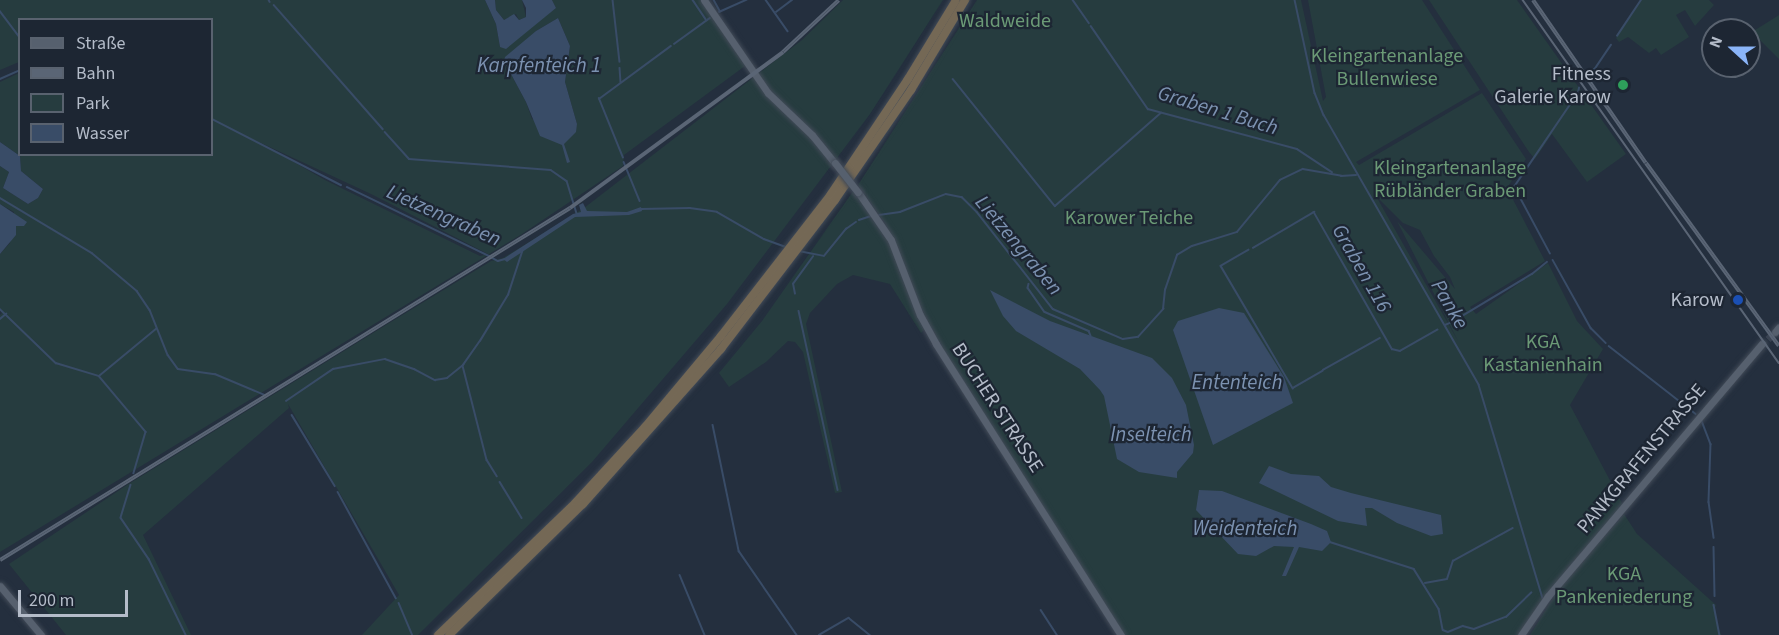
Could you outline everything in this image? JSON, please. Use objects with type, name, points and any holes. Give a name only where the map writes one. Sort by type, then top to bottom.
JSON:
[{"type":"highway","points":[[438,635],[576,502],[645,427],[795,249],[895,98],[956,0]]},
{"type":"highway","points":[[449,635],[531,558],[655,427],[722,349],[910,90],[966,0]]},
{"type":"main road","name":"BUCHER STRASSE","points":[[704,0],[768,93],[812,135],[875,216],[897,254],[920,315],[932,337],[1121,635]]},
{"type":"main road","name":"PANKGRAFENSTRASSE","points":[[1521,635],[1548,596],[1765,341]]},
{"type":"main road","points":[[0,586],[41,635]]},
{"type":"green space","points":[[0,0],[485,0],[496,24],[500,47],[556,8],[552,0],[703,0],[745,66],[624,155],[623,166],[522,234],[0,552],[0,315],[2,313],[0,310],[0,254],[10,243],[14,212],[0,204],[0,166],[9,172],[3,188],[28,204],[38,198],[43,189],[21,171],[20,156],[213,156],[213,18],[18,18],[18,62],[0,70]],"holes":[[[558,18],[570,46],[565,82],[577,124],[575,128],[532,119],[526,102],[504,61],[536,31]],[[259,142],[371,194],[488,254],[480,256],[325,180]]]},
{"type":"green space","points":[[495,0],[522,0],[526,17],[519,20],[516,14],[504,20],[496,10]]},
{"type":"green space","points":[[843,0],[943,0],[870,114],[727,304],[592,462],[418,635],[362,635],[399,595],[288,404],[289,408],[143,535],[191,635],[66,635],[9,564],[127,485],[491,261],[503,258],[584,208],[802,40]]},
{"type":"green space","name":"Karower Teiche","points":[[977,0],[1301,0],[1323,101],[1326,97],[1308,0],[1422,0],[1480,90],[1356,162],[1359,165],[1482,93],[1526,159],[1507,188],[1545,261],[1470,307],[1476,314],[1548,263],[1577,321],[1603,349],[1570,405],[1623,505],[1518,635],[1123,635],[923,317],[898,248],[885,223],[858,185]],"holes":[[[1376,196],[1403,223],[1420,230],[1434,256],[1450,277],[1455,289],[1397,221],[1458,341]]]},
{"type":"green space","points":[[1429,0],[1517,0],[1626,154],[1587,182],[1552,134],[1535,159]]},
{"type":"green space","points":[[1642,0],[1709,0],[1714,5],[1695,26],[1685,10],[1676,15],[1689,37],[1661,55],[1656,48],[1649,53],[1628,37],[1619,42],[1616,38]]},
{"type":"green space","points":[[1779,15],[1779,59],[1761,41],[1761,26]]},
{"type":"green space","points":[[18,73],[18,155],[0,142],[0,82]]},
{"type":"green space","points":[[854,190],[882,229],[894,253],[924,330],[921,333],[890,284],[853,275],[837,284],[810,313],[806,324],[842,492],[835,493],[803,352],[795,342],[788,341],[766,362],[729,387],[719,373],[762,321]]},
{"type":"green space","name":"KGA Pankeniederung","points":[[1624,514],[1637,534],[1716,605],[1714,611],[1721,635],[1530,635],[1558,590]]},
{"type":"water","points":[[485,0],[495,0],[496,10],[504,20],[514,14],[519,20],[526,17],[526,8],[522,0],[552,0],[556,8],[506,49],[500,47],[496,24]]},
{"type":"water","name":"Karpfenteich 1","points":[[558,18],[570,46],[565,82],[577,124],[576,132],[564,144],[570,162],[567,163],[562,145],[540,136],[526,102],[504,61],[505,57],[536,31]]},
{"type":"water","points":[[0,142],[20,156],[21,171],[43,189],[38,198],[28,204],[3,188],[9,172],[0,166]]},
{"type":"water","points":[[583,203],[587,211],[627,212],[641,207],[642,211],[629,215],[575,217],[507,262],[503,259],[573,214],[581,212],[579,205]]},
{"type":"water","points":[[0,204],[27,222],[24,226],[16,226],[16,235],[0,254]]},
{"type":"water","name":"Inselteich","points":[[990,290],[1050,321],[1152,358],[1172,378],[1186,405],[1194,445],[1193,453],[1177,472],[1177,478],[1139,472],[1117,459],[1104,396],[1100,390],[1080,369],[1016,331],[1003,316]]},
{"type":"water","name":"Ententeich","points":[[1219,308],[1244,313],[1284,377],[1293,403],[1213,445],[1173,330],[1178,321]]},
{"type":"water","points":[[1269,466],[1291,474],[1319,476],[1331,487],[1441,515],[1443,534],[1431,536],[1397,523],[1372,508],[1365,508],[1367,526],[1338,521],[1259,483]]},
{"type":"water","name":"Weidenteich","points":[[1199,490],[1222,491],[1311,524],[1327,531],[1331,542],[1322,551],[1299,547],[1286,576],[1282,576],[1294,547],[1274,546],[1256,556],[1238,554],[1196,510]]},
{"type":"waterway","points":[[613,0],[620,62]]},
{"type":"waterway","points":[[693,0],[706,19]]},
{"type":"waterway","points":[[714,0],[720,11]]},
{"type":"waterway","points":[[719,12],[746,0]]},
{"type":"waterway","points":[[766,0],[788,31]]},
{"type":"waterway","points":[[776,12],[792,0]]},
{"type":"waterway","name":"Graben 1 Buch","points":[[1073,0],[1089,23]]},
{"type":"waterway","name":"Panke","points":[[1295,0],[1315,93],[1324,115],[1479,385],[1543,598]]},
{"type":"waterway","points":[[1617,36],[1641,0]]},
{"type":"waterway","points":[[274,5],[383,129]]},
{"type":"waterway","points":[[0,11],[18,35]]},
{"type":"waterway","points":[[674,44],[710,18]]},
{"type":"waterway","name":"Graben 1 Buch","points":[[1091,26],[1148,109],[1297,149],[1332,172]]},
{"type":"waterway","points":[[1597,75],[1594,70],[1611,45]]},
{"type":"waterway","points":[[623,158],[599,99],[671,46]]},
{"type":"waterway","points":[[620,68],[621,82]]},
{"type":"waterway","name":"Lietzengraben","points":[[0,79],[18,71]]},
{"type":"waterway","points":[[953,79],[1055,206],[1161,113]]},
{"type":"waterway","points":[[1550,254],[1514,187],[1578,93],[1579,88]]},
{"type":"waterway","name":"Lietzengraben","points":[[213,120],[341,185]]},
{"type":"waterway","points":[[385,132],[409,159],[551,170],[567,181],[577,214]]},
{"type":"waterway","points":[[624,162],[640,201]]},
{"type":"waterway","name":"Lietzengraben","points":[[879,215],[900,212],[946,194],[962,197],[977,212],[1053,309],[1123,339],[1138,337],[1163,309],[1165,290],[1177,255],[1192,246],[1237,232],[1280,180],[1303,169],[1341,176],[1356,175]]},
{"type":"waterway","name":"Lietzengraben","points":[[347,187],[498,261],[505,259]]},
{"type":"waterway","points":[[0,198],[92,253],[137,291],[150,310],[168,355],[178,369],[215,374],[265,395]]},
{"type":"waterway","name":"Lietzengraben","points":[[641,209],[690,208],[717,212],[764,239],[786,247]]},
{"type":"waterway","name":"Graben 116","points":[[1253,248],[1314,212],[1392,349],[1400,351],[1437,330]]},
{"type":"waterway","name":"Lietzengraben","points":[[859,220],[871,216]]},
{"type":"waterway","name":"Lietzengraben","points":[[799,251],[824,256],[846,229],[856,222]]},
{"type":"waterway","points":[[286,401],[333,369],[385,359],[414,369],[435,380],[447,378],[463,365],[508,295],[523,249]]},
{"type":"waterway","points":[[1249,250],[1221,266],[1293,388],[1322,371]]},
{"type":"waterway","points":[[795,294],[793,284],[813,256]]},
{"type":"waterway","points":[[1553,260],[1591,328],[1606,343]]},
{"type":"waterway","points":[[1454,321],[1532,274],[1547,262]]},
{"type":"waterway","points":[[1029,284],[1028,288],[1045,312],[1089,331],[1091,336]]},
{"type":"waterway","points":[[0,309],[56,363],[99,376],[156,329]]},
{"type":"waterway","points":[[799,311],[838,490]]},
{"type":"waterway","points":[[0,319],[6,314]]},
{"type":"waterway","name":"Panke","points":[[1445,325],[1450,323]]},
{"type":"waterway","points":[[1323,370],[1380,338]]},
{"type":"waterway","points":[[1609,346],[1696,414]]},
{"type":"waterway","points":[[463,366],[487,460],[497,476]]},
{"type":"waterway","points":[[99,376],[146,432],[134,473]]},
{"type":"waterway","points":[[292,415],[335,486]]},
{"type":"waterway","points":[[1702,421],[1711,444],[1709,502],[1714,538]]},
{"type":"waterway","points":[[713,425],[739,551],[797,635]]},
{"type":"waterway","points":[[500,482],[522,518]]},
{"type":"waterway","points":[[131,485],[121,518],[149,559],[186,635]]},
{"type":"waterway","points":[[338,492],[396,598]]},
{"type":"waterway","points":[[1425,583],[1447,579],[1453,561],[1513,528]]},
{"type":"waterway","points":[[1330,542],[1414,569],[1439,609],[1443,630],[1448,632],[1463,626],[1474,629],[1506,617],[1531,593]]},
{"type":"waterway","points":[[1714,547],[1715,596]]},
{"type":"waterway","points":[[680,575],[705,635]]},
{"type":"waterway","points":[[399,603],[412,634]]},
{"type":"waterway","points":[[1714,605],[1720,635]]},
{"type":"waterway","points":[[1041,610],[1057,635]]},
{"type":"waterway","points":[[819,635],[849,618],[870,635]]},
{"type":"tunnel","points":[[1768,339],[1775,332]]},
{"type":"tram line","points":[[1523,0],[1779,363]]},
{"type":"railway","points":[[0,560],[570,208],[783,52],[839,0]]},
{"type":"railway","points":[[1533,0],[1646,163],[1779,346]]},
{"type":"place","name":"Fitness Galerie Karow","points":[[1623,85]]},
{"type":"place","name":"Karow","points":[[1738,300]]},
{"type":"park label","name":"Waldweide","points":[[1005,21]]},
{"type":"park label","name":"Kleingartenanlage Bullenwiese","points":[[1387,68]]},
{"type":"park label","name":"Kleingartenanlage Rübländer Graben","points":[[1450,180]]},
{"type":"park label","name":"KGA Kastanienhain","points":[[1543,354]]}]
